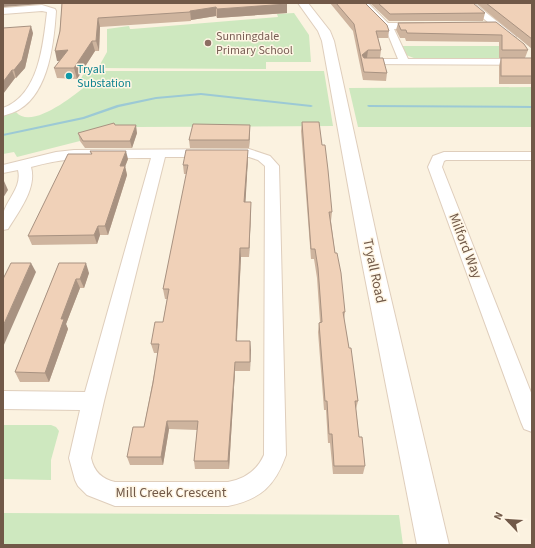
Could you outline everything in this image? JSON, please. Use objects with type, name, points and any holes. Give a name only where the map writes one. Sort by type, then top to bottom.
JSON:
[{"type":"street","name":"Tryall Road","points":[[303,3],[324,31],[328,41],[370,252],[433,545]]},
{"type":"street","points":[[363,3],[391,31],[404,62]]},
{"type":"street","points":[[469,3],[520,44]]},
{"type":"street","points":[[3,11],[42,8],[52,11],[44,64],[40,75],[24,101],[11,111],[3,112]]},
{"type":"street","points":[[386,26],[428,25]]},
{"type":"street","points":[[483,25],[497,25]]},
{"type":"street","points":[[366,62],[531,58]]},
{"type":"street","name":"Mill Creek Crescent","points":[[250,153],[262,156],[272,166],[275,455],[272,465],[259,482],[240,492],[228,494],[115,494],[105,492],[89,483],[81,467],[80,458],[93,401],[159,154],[250,153]]},
{"type":"street","points":[[3,169],[24,166],[60,155],[159,154]]},
{"type":"street","name":"Milford Way","points":[[532,156],[444,156],[438,159],[435,167],[532,422]]},
{"type":"street","points":[[3,225],[26,180],[24,166]]},
{"type":"street","points":[[3,400],[93,401]]},
{"type":"green space","name":"Sunningdale Primary School","points":[[294,13],[309,35],[311,62],[266,62],[266,69],[98,68],[107,52],[107,29],[129,26],[130,29],[132,29],[278,17],[277,14]]},
{"type":"green space","points":[[402,46],[515,46],[524,57],[515,60],[505,58],[433,58],[432,60],[419,60],[406,55]]},
{"type":"green space","points":[[85,71],[324,71],[333,126],[135,127],[17,157],[14,152],[3,154],[3,116],[16,112],[23,117],[41,115],[62,104],[86,86],[77,86]]},
{"type":"green space","points":[[532,87],[532,127],[358,127],[349,88]]},
{"type":"green space","points":[[3,425],[51,425],[56,427],[59,431],[51,460],[51,480],[3,479]]},
{"type":"green space","points":[[3,513],[399,515],[403,545],[3,545]]},
{"type":"building","points":[[62,3],[287,4],[217,9],[216,7],[190,12],[98,18],[96,41],[92,41],[74,68],[54,68],[68,50],[55,51],[60,31]]},
{"type":"building","points":[[336,3],[365,3],[387,25],[389,31],[376,31],[381,50],[368,50],[362,55],[364,58],[383,58],[387,73],[364,72],[354,24]]},
{"type":"building","points":[[378,3],[473,3],[485,13],[390,14]]},
{"type":"building","points":[[486,3],[532,3],[532,39]]},
{"type":"building","points":[[496,22],[524,44],[528,50],[502,50],[502,35],[407,33],[406,30],[401,30],[398,23]]},
{"type":"building","points":[[31,26],[22,60],[3,82],[3,28]]},
{"type":"building","points":[[501,58],[532,58],[532,76],[501,76]]},
{"type":"building","points":[[302,122],[319,122],[322,145],[325,145],[332,212],[329,212],[335,253],[337,253],[341,273],[345,312],[343,312],[349,348],[351,348],[358,401],[355,401],[359,437],[362,437],[365,466],[334,466],[332,434],[329,434],[327,401],[325,401],[319,323],[322,322],[318,268],[315,249],[311,249]]},
{"type":"building","points":[[114,123],[115,125],[136,125],[130,141],[83,141],[78,133]]},
{"type":"building","points":[[193,124],[250,125],[249,140],[189,140]]},
{"type":"building","points":[[186,150],[248,150],[244,202],[251,202],[249,248],[240,248],[236,341],[250,341],[250,362],[235,362],[228,461],[194,461],[198,421],[167,421],[161,457],[127,457],[133,427],[144,427],[153,383],[159,344],[151,344],[155,322],[163,322],[169,289],[163,289],[188,165],[183,165]]},
{"type":"building","points":[[90,151],[126,151],[120,166],[125,166],[105,226],[98,226],[94,235],[28,236],[68,154],[92,154]]},
{"type":"building","points":[[11,263],[31,263],[3,326],[3,279]]},
{"type":"building","points":[[59,263],[86,263],[80,279],[76,279],[61,319],[64,319],[45,373],[15,372]]},
{"type":"waterway","points":[[3,135],[84,118],[118,106],[156,98],[201,94],[311,106]]},
{"type":"waterway","points":[[369,106],[532,107]]},
{"type":"place","name":"Sunningdale Primary School","points":[[208,43]]},
{"type":"place","name":"Tryall Substation","points":[[69,76]]}]
